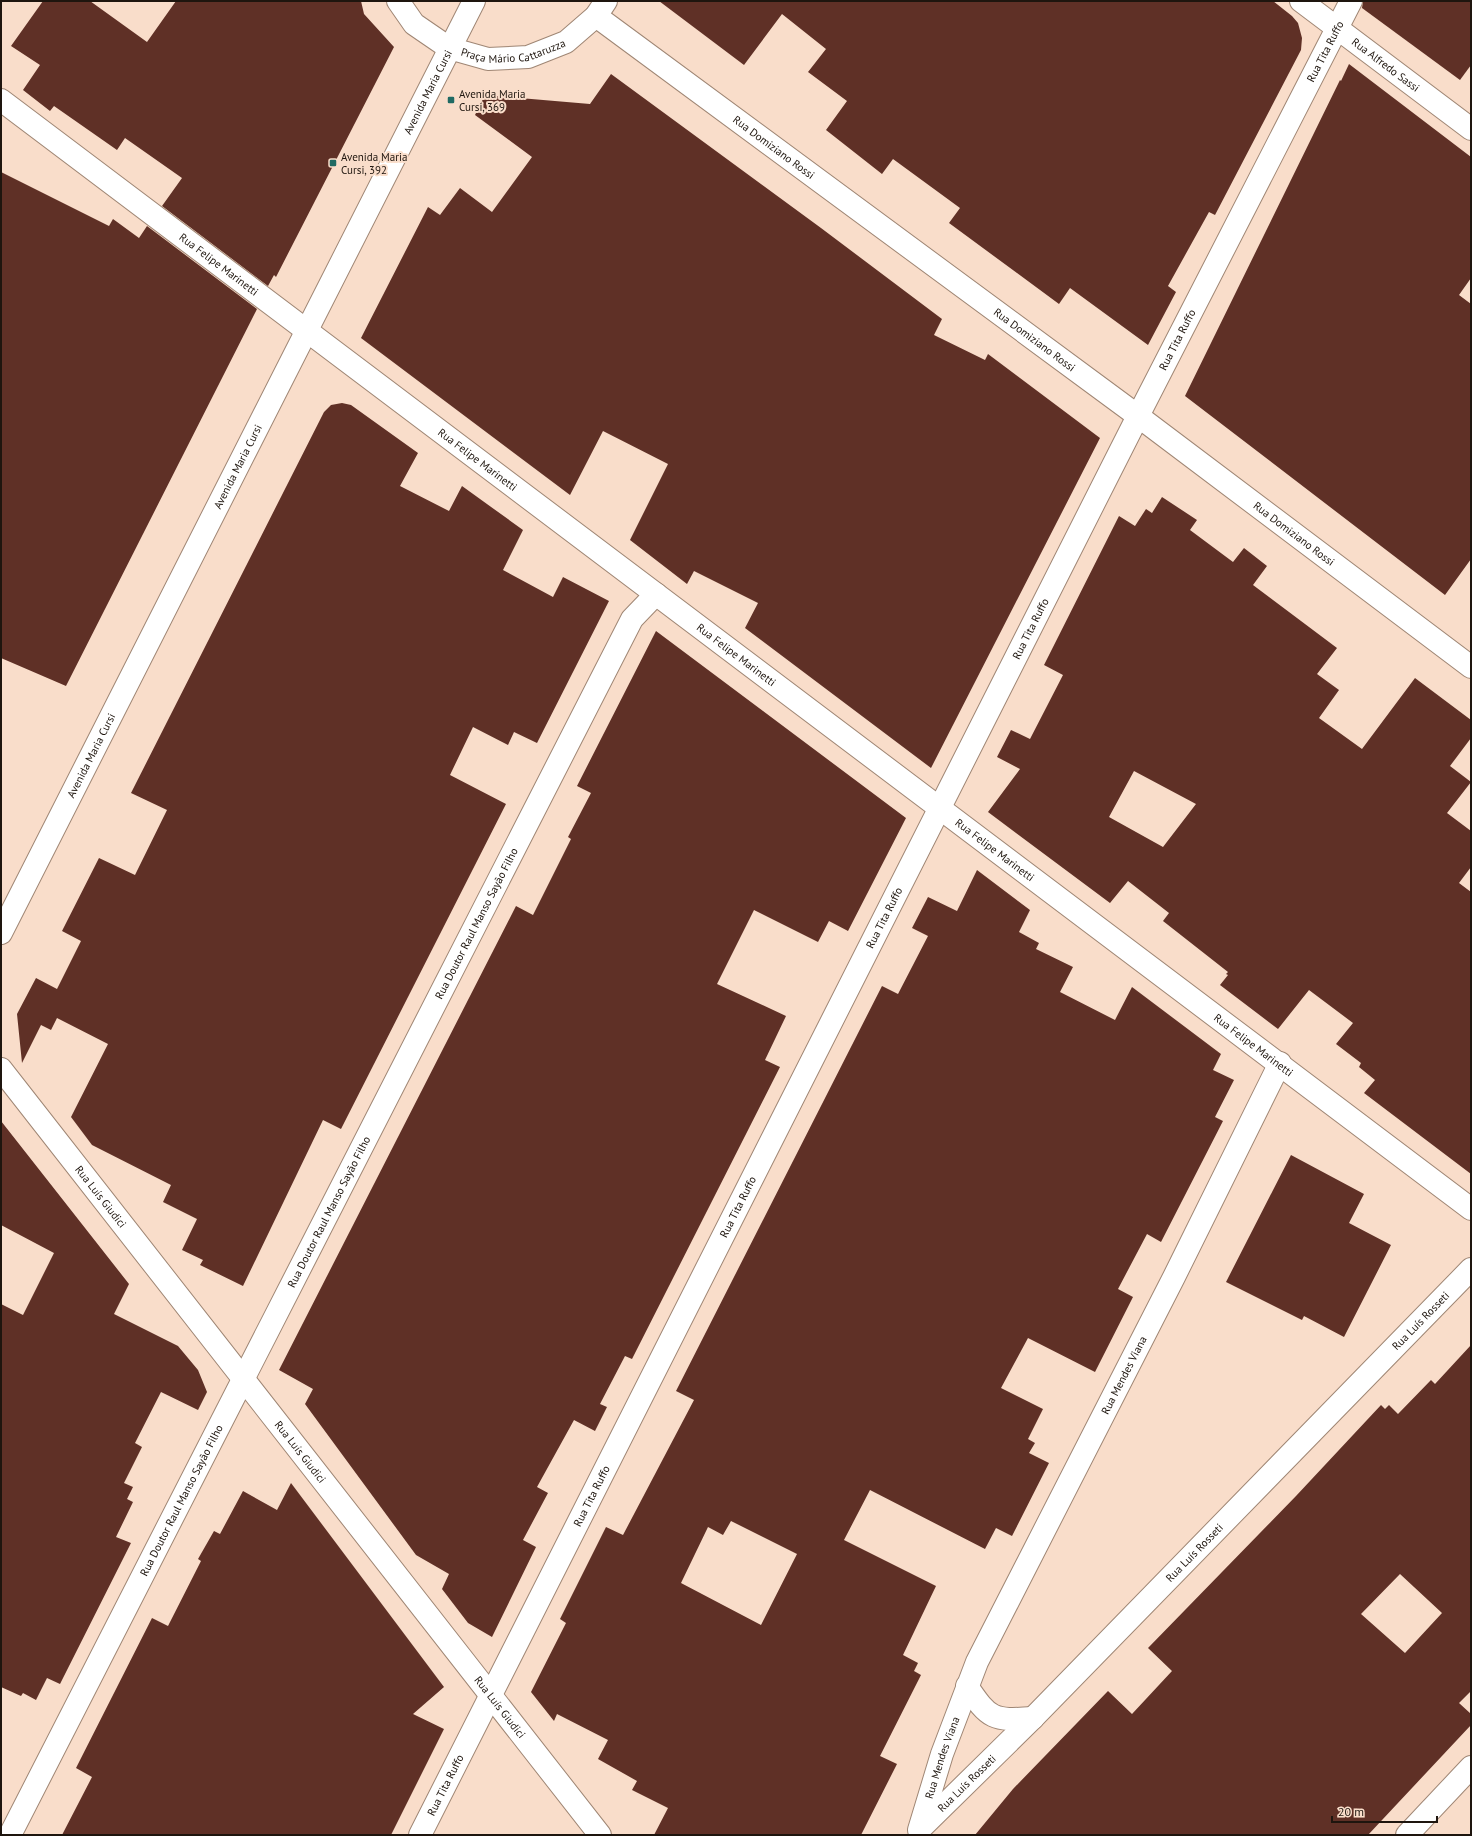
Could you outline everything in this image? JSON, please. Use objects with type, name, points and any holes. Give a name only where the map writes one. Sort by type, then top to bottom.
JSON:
[{"type":"street","name":"Praça Mário Cattaruzza","points":[[398,1],[414,24],[449,48],[488,59],[528,57],[566,42],[601,9]]},
{"type":"street","name":"Avenida Maria Cursi","points":[[1,933],[474,1]]},
{"type":"street","name":"Rua Alfredo Sassi","points":[[1301,1],[1471,129]]},
{"type":"street","name":"Rua Tita Ruffo","points":[[420,1835],[1138,416],[1351,1]]},
{"type":"street","name":"Rua Domiziano Rossi","points":[[601,9],[1471,666]]},
{"type":"street","name":"Rua Felipe Marinetti","points":[[1,100],[1280,1063],[1471,1209]]},
{"type":"street","name":"Rua Doutor Raul Manso Sayão Filho","points":[[10,1835],[632,619],[656,594]]},
{"type":"street","name":"Rua Mendes Viana","points":[[917,1833],[942,1754],[977,1662],[1174,1277],[1280,1063]]},
{"type":"street","name":"Rua Luís Giudici","points":[[1,1069],[600,1835]]},
{"type":"street","name":"Rua Luís Rosseti","points":[[917,1833],[1032,1718],[1471,1269]]},
{"type":"street","points":[[967,1686],[991,1716],[1007,1720],[1032,1718]]},
{"type":"street","points":[[1406,1835],[1471,1767]]},
{"type":"building","points":[[43,1],[90,1],[147,42],[176,1],[361,1],[364,14],[394,47],[276,277],[274,275],[268,286],[162,206],[182,178],[125,138],[117,150],[54,106],[50,111],[23,90],[40,65],[11,46]]},
{"type":"building","points":[[659,1],[1273,1],[1292,16],[1298,23],[1302,38],[1301,50],[1215,215],[1209,212],[1168,286],[1176,292],[1148,345],[1070,288],[1059,304],[949,223],[960,208],[893,159],[882,174],[826,130],[847,101],[808,72],[826,49],[782,14],[744,65]]},
{"type":"building","points":[[1363,1],[1471,1],[1471,65],[1460,80],[1362,8]]},
{"type":"building","points":[[1349,64],[1471,157],[1471,278],[1459,295],[1471,304],[1471,559],[1445,595],[1185,396]]},
{"type":"building","points":[[611,74],[942,319],[934,335],[985,360],[988,354],[1100,438],[931,768],[745,628],[758,603],[694,571],[687,584],[630,540],[668,464],[603,431],[570,495],[361,338],[428,207],[440,215],[460,188],[492,212],[532,157],[475,115],[485,95],[590,104]]},
{"type":"building","points":[[1,172],[109,226],[113,219],[139,238],[147,226],[257,309],[66,686],[1,658]]},
{"type":"building","points":[[342,403],[351,405],[418,453],[400,486],[449,511],[462,486],[523,530],[503,570],[553,597],[563,577],[609,601],[537,743],[514,732],[508,745],[473,727],[450,775],[506,804],[341,1129],[323,1120],[243,1286],[200,1265],[203,1260],[182,1250],[197,1219],[163,1202],[171,1185],[92,1145],[71,1117],[108,1044],[57,1018],[51,1030],[41,1025],[22,1063],[17,1014],[36,978],[57,989],[81,941],[62,931],[99,858],[135,875],[167,810],[131,793],[324,412],[331,405]]},
{"type":"building","points":[[1162,497],[1197,520],[1190,530],[1233,562],[1244,548],[1267,566],[1253,585],[1337,648],[1317,674],[1339,690],[1319,718],[1362,749],[1415,678],[1471,720],[1471,738],[1450,766],[1471,782],[1447,813],[1471,831],[1471,867],[1459,883],[1471,892],[1471,1174],[1364,1093],[1375,1080],[1359,1067],[1361,1063],[1336,1044],[1353,1023],[1309,990],[1278,1029],[1220,985],[1228,975],[1226,974],[1228,972],[1163,921],[1169,913],[1128,881],[1110,903],[988,812],[1020,769],[997,757],[1011,730],[1030,739],[1063,675],[1044,665],[1119,516],[1135,526],[1146,509],[1152,513]],"holes":[[[1134,771],[1196,804],[1163,847],[1109,817]]]},
{"type":"building","points":[[656,631],[906,818],[848,931],[829,921],[818,942],[754,910],[717,984],[786,1016],[765,1060],[780,1067],[632,1359],[625,1356],[600,1404],[607,1407],[595,1431],[574,1420],[537,1487],[548,1493],[523,1540],[536,1547],[492,1637],[468,1623],[442,1589],[449,1574],[416,1555],[305,1404],[313,1389],[279,1370],[516,906],[533,915],[571,839],[568,837],[591,793],[577,786]]},
{"type":"building","points":[[977,870],[1030,910],[1019,932],[1039,943],[1036,949],[1073,967],[1060,992],[1115,1020],[1132,987],[1221,1054],[1213,1070],[1234,1080],[1215,1117],[1223,1121],[1161,1242],[1147,1234],[1118,1289],[1133,1297],[1095,1372],[1028,1338],[1001,1388],[1043,1409],[1028,1439],[1035,1443],[1029,1453],[1049,1463],[1012,1536],[996,1528],[985,1549],[870,1490],[844,1540],[936,1586],[903,1655],[918,1663],[914,1671],[921,1675],[880,1756],[897,1764],[861,1835],[654,1835],[668,1808],[632,1790],[637,1781],[598,1759],[608,1740],[557,1714],[554,1721],[531,1692],[566,1623],[560,1619],[606,1527],[623,1535],[694,1400],[676,1391],[882,986],[898,994],[928,936],[912,928],[928,897],[957,911]],"holes":[[[731,1521],[797,1554],[761,1625],[681,1583],[708,1527],[723,1535]]]},
{"type":"building","points":[[1,1121],[129,1284],[114,1314],[178,1346],[198,1370],[207,1392],[198,1410],[161,1392],[135,1443],[142,1447],[124,1483],[133,1487],[127,1499],[133,1502],[116,1537],[131,1543],[60,1684],[47,1678],[36,1700],[23,1693],[21,1696],[1,1687],[1,1304],[23,1315],[54,1253],[1,1225]]},
{"type":"building","points":[[1291,1155],[1364,1194],[1349,1223],[1391,1245],[1344,1337],[1304,1316],[1302,1320],[1226,1282]]},
{"type":"building","points":[[1471,1345],[1471,1691],[1459,1703],[1471,1714],[1471,1725],[1368,1835],[975,1835],[1013,1789],[1108,1691],[1132,1714],[1172,1671],[1148,1648],[1296,1496],[1381,1405],[1385,1409],[1389,1405],[1398,1414],[1431,1380],[1435,1384]],"holes":[[[1400,1574],[1442,1613],[1405,1653],[1361,1614]]]},
{"type":"building","points":[[291,1483],[444,1687],[413,1714],[444,1729],[391,1835],[62,1835],[92,1777],[76,1768],[152,1618],[168,1626],[201,1561],[198,1559],[214,1531],[220,1534],[243,1491],[277,1510]]},
{"type":"place","name":"Avenida Maria Cursi, 369","points":[[451,100]]},
{"type":"place","name":"Avenida Maria Cursi, 392","points":[[333,163]]}]
